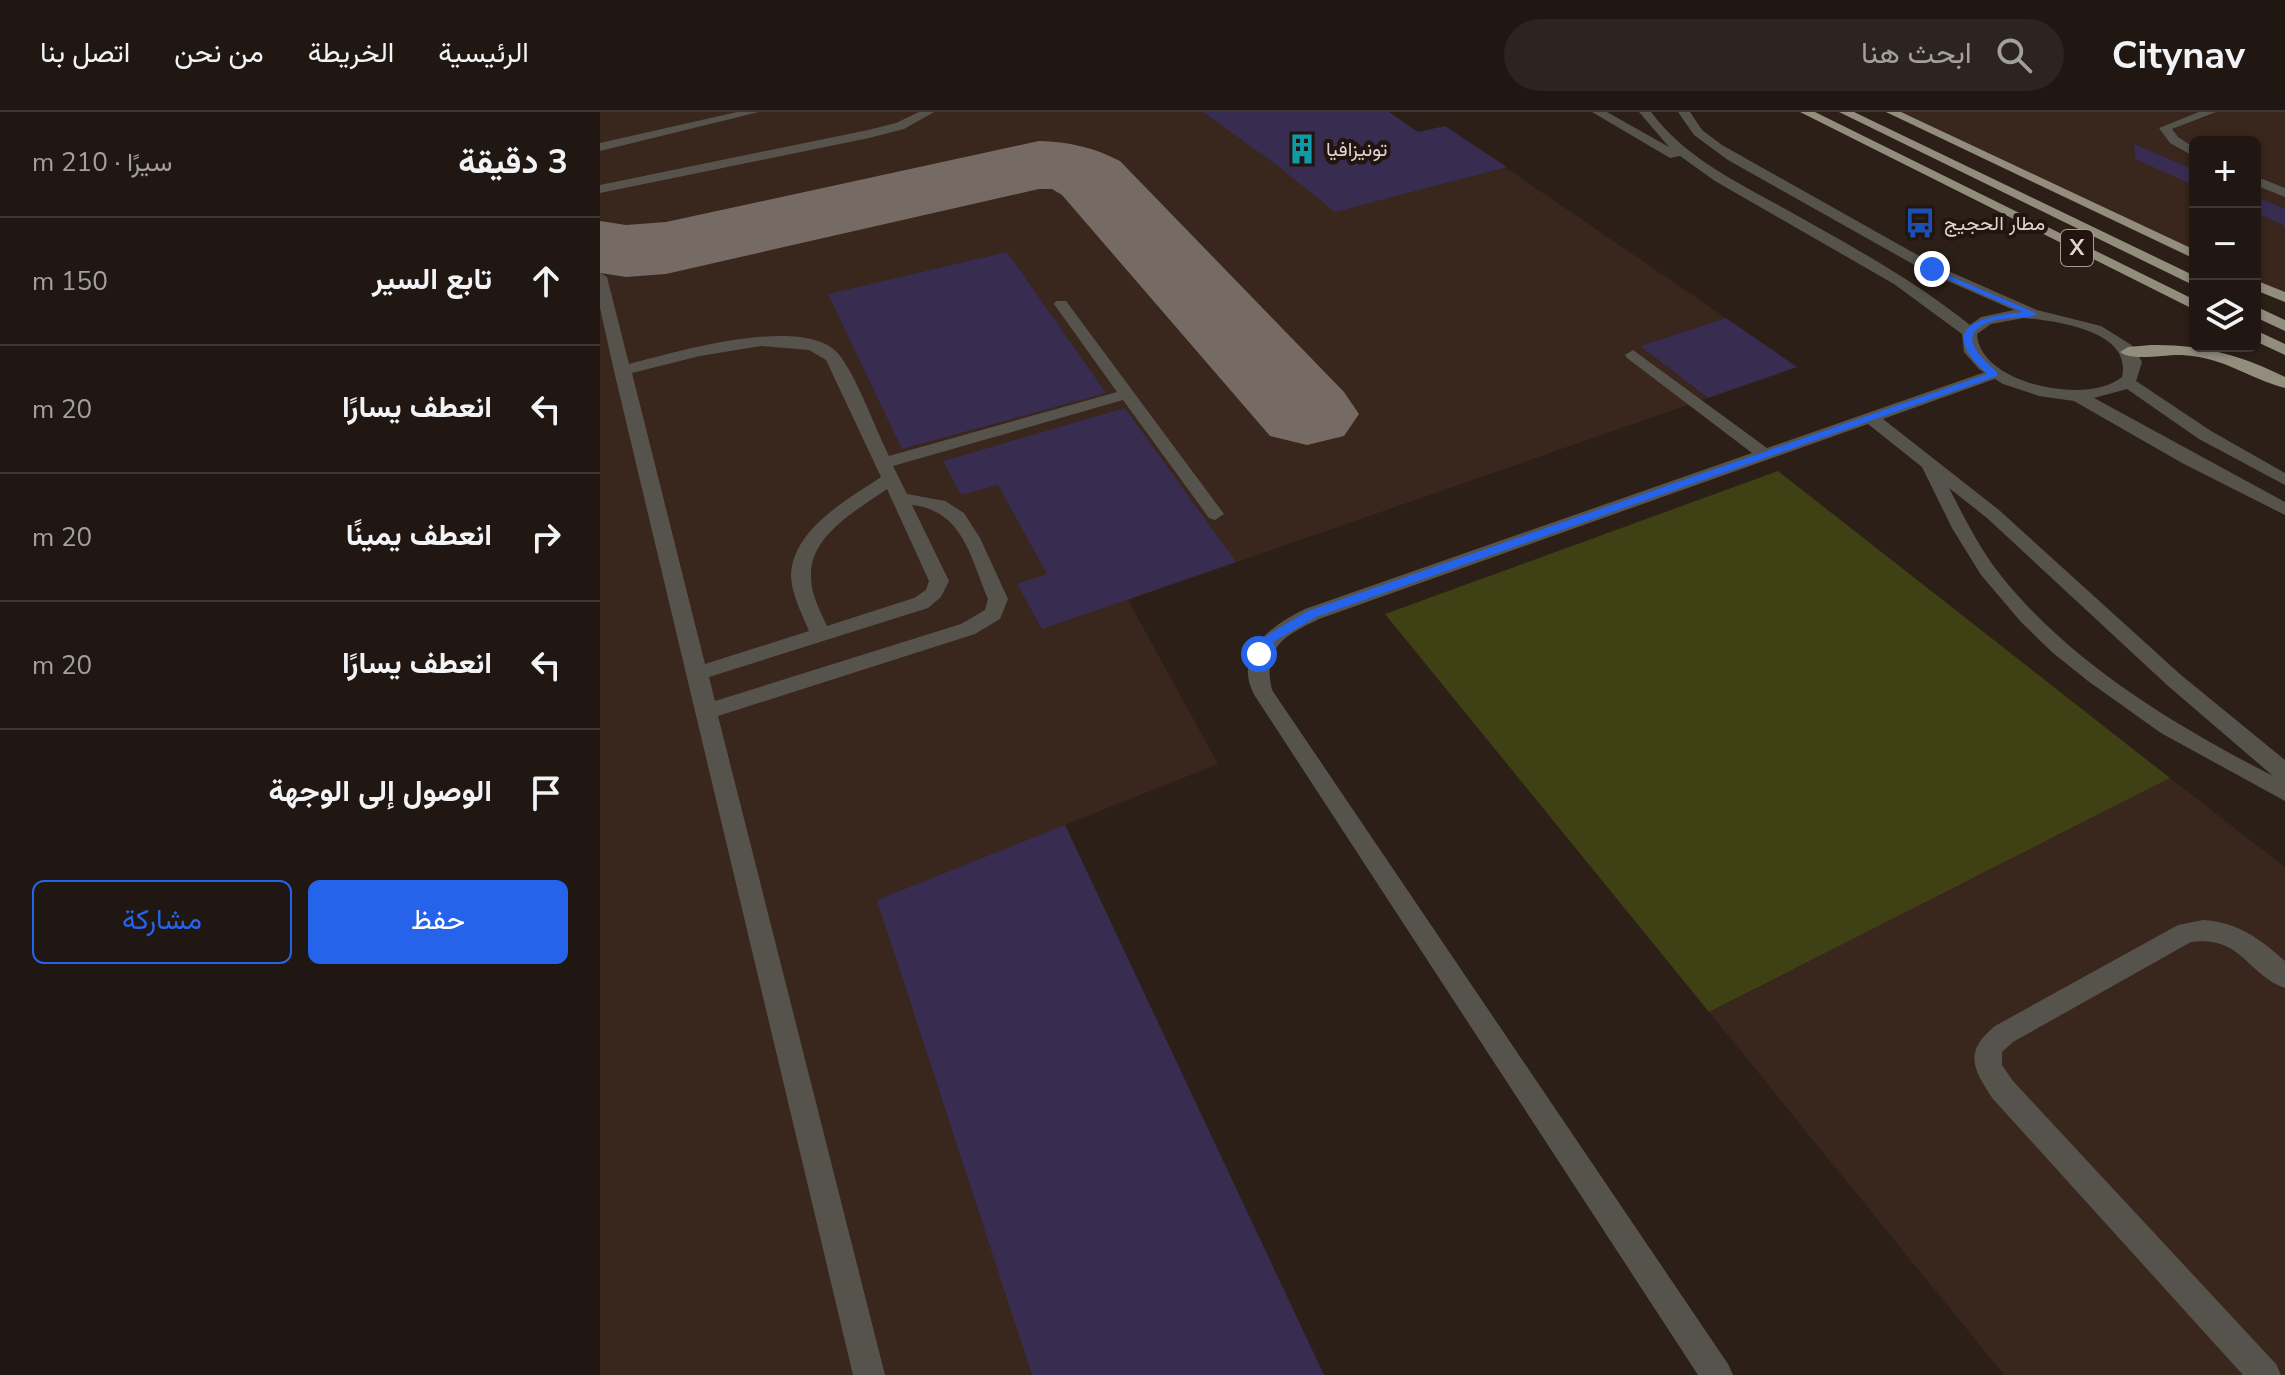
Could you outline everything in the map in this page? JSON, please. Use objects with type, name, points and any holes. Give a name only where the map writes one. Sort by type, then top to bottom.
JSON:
[{"type":"highway","name":"X","points":[[1806,112],[2189,303]]},
{"type":"highway","name":"X","points":[[1845,112],[2191,280]]},
{"type":"highway","points":[[1892,112],[2189,252]]},
{"type":"highway","points":[[2261,287],[2285,298]]},
{"type":"highway","points":[[2261,314],[2285,326]]},
{"type":"highway","points":[[2261,338],[2285,350]]},
{"type":"highway","points":[[2128,352],[2176,348],[2213,352],[2248,364],[2285,383]]},
{"type":"street","points":[[600,147],[753,112]]},
{"type":"street","points":[[600,189],[869,134],[900,126],[928,112]]},
{"type":"street","points":[[1598,112],[1903,283],[1970,333]]},
{"type":"street","points":[[1645,112],[1664,136],[1713,174]]},
{"type":"street","points":[[1684,112],[1687,121],[1703,139],[1932,269],[2034,314],[2085,324],[2110,337],[2128,352],[2133,373],[2127,382],[2098,394],[2078,396],[2033,390],[1994,374],[1971,353],[1967,343],[1970,333],[1989,319],[2034,314]]},
{"type":"street","points":[[2189,149],[2174,140],[2165,128],[2210,112]]},
{"type":"street","points":[[2261,183],[2285,193]]},
{"type":"street","points":[[600,277],[869,1375]]},
{"type":"street","points":[[1061,304],[1215,514]]},
{"type":"street","points":[[622,371],[755,341],[804,341],[822,347],[833,357],[939,581],[934,593],[921,603],[696,674]]},
{"type":"street","points":[[1633,355],[1765,455]]},
{"type":"street","points":[[1717,1375],[1262,691],[1256,673],[1259,654],[1271,638],[1312,614],[1994,374]]},
{"type":"street","points":[[2127,382],[2205,435],[2285,480]]},
{"type":"street","points":[[820,635],[801,576],[804,557],[815,538],[888,471],[1127,394]]},
{"type":"street","points":[[2078,396],[2188,459],[2285,509]]},
{"type":"street","points":[[1871,418],[1993,514],[2163,670],[2285,773]]},
{"type":"street","points":[[1925,460],[1965,536],[1997,583],[2042,632],[2101,682],[2172,731],[2285,792]]},
{"type":"street","points":[[706,712],[968,629],[992,617],[998,607],[998,599],[962,525],[950,511],[929,502],[901,499]]},
{"type":"street","points":[[2265,1375],[2003,1090],[1988,1068],[1989,1047],[2004,1034],[2187,932],[2209,927],[2235,935],[2285,977]]},
{"type":"shaded area","points":[[600,112],[1389,112],[1418,132],[1445,126],[1726,318],[1640,346],[1708,398],[1128,600],[1218,764],[1065,825],[1324,1375],[600,1375]]},
{"type":"shaded area","points":[[1886,112],[2285,112],[2285,303],[2261,292],[2261,136],[2189,136],[2189,257]]},
{"type":"shaded area","points":[[1778,471],[2170,778],[1709,1012],[1385,614]]},
{"type":"shaded area","points":[[2170,778],[2285,867],[2285,1375],[2004,1375],[1709,1012]]},
{"type":"building","points":[[1203,112],[1389,112],[1418,132],[1445,126],[1507,167],[1335,212]]},
{"type":"building","points":[[2134,144],[2189,167],[2189,183],[2135,159]]},
{"type":"building","points":[[2261,199],[2285,209],[2285,226],[2261,215]]},
{"type":"building","points":[[1007,252],[1106,393],[902,449],[828,294]]},
{"type":"building","points":[[1726,318],[1797,367],[1708,398],[1640,346]]},
{"type":"building","points":[[1125,408],[1236,562],[1042,629],[1017,584],[1047,574],[998,485],[961,495],[943,461]]},
{"type":"building","points":[[1065,825],[1324,1375],[1032,1375],[877,900]]},
{"type":"taxiway","points":[[600,247],[626,251],[666,248],[1039,165],[1069,166],[1091,178],[1307,414]]},
{"type":"place","name":"تونيزافيا","points":[[1302,149]]},
{"type":"place","name":"مطار الحجيج","points":[[1920,223]]},
{"type":"route","points":[[1259,654],[1271,638],[1290,624],[1312,614],[1994,374],[1979,364],[1971,353],[1967,343],[1970,333],[1989,319],[2034,314],[1932,269]]}]
